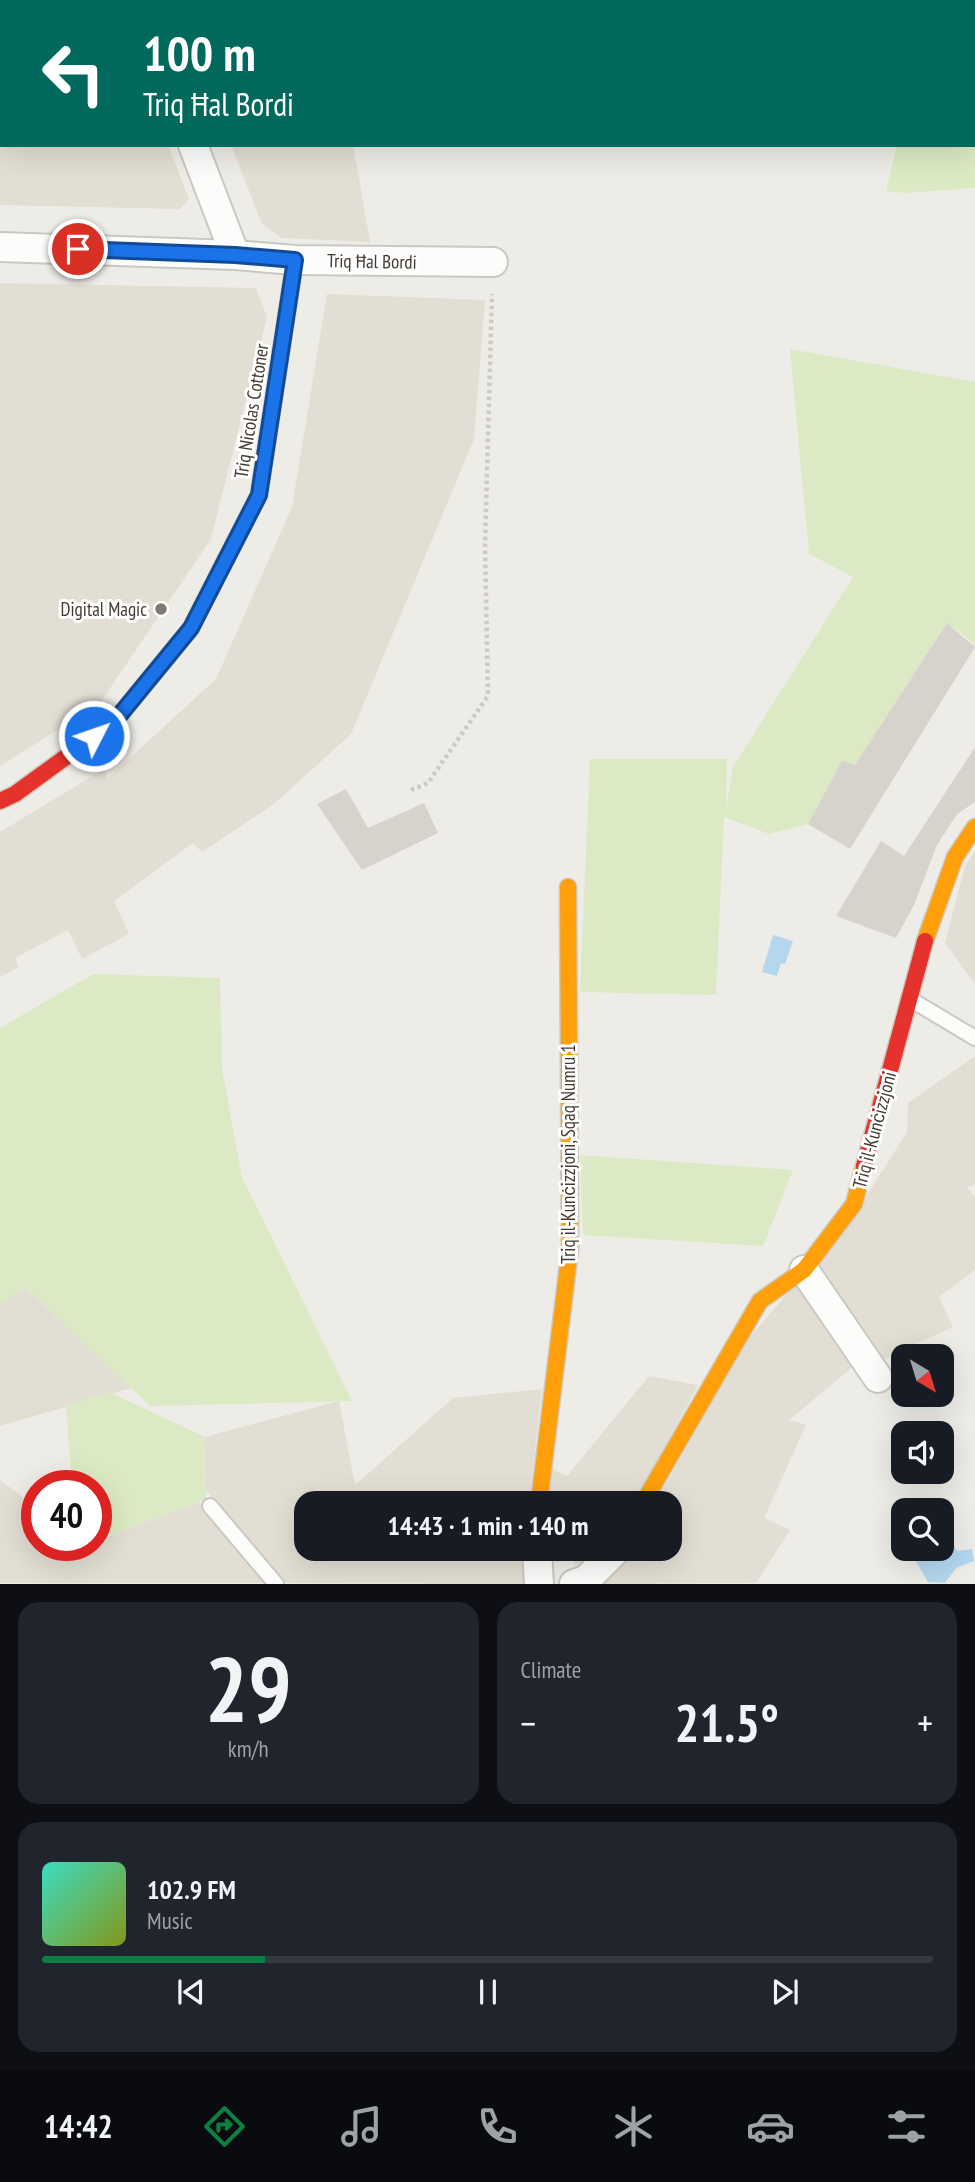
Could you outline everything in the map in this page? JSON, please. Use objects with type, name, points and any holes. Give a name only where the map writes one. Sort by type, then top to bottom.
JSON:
[{"type":"street","points":[[193,147],[235,255]]},
{"type":"street","name":"Triq Ħal Bordi","points":[[0,247],[235,255],[295,260],[493,262]]},
{"type":"street","name":"Triq Nicolas Cottoner","points":[[0,802],[114,722],[191,628],[259,495],[295,260]]},
{"type":"street","name":"Triq il-Kunċizzjoni","points":[[650,1491],[761,1301],[804,1270],[854,1204],[930,924],[955,857],[975,827]]},
{"type":"street","name":"Triq il-Kunċizzjoni, Sqaq Numru 1","points":[[540,1491],[570,1249],[568,887]]},
{"type":"street","points":[[804,1270],[878,1378]]},
{"type":"street","points":[[538,1561],[539,1584]]},
{"type":"street","points":[[574,1584],[586,1580],[605,1561]]},
{"type":"lane","points":[[908,998],[975,1038]]},
{"type":"lane","points":[[210,1506],[276,1584]]},
{"type":"path","points":[[411,790],[428,783],[488,696],[485,545],[493,262]]},
{"type":"shaded area","points":[[0,147],[169,147],[189,199],[180,209],[0,205]]},
{"type":"shaded area","points":[[232,147],[353,147],[370,242],[282,238],[262,224]]},
{"type":"shaded area","points":[[0,283],[256,288],[267,317],[211,539],[100,703],[0,766]]},
{"type":"shaded area","points":[[327,294],[485,300],[474,439],[351,734],[274,804],[202,852],[193,843],[114,901],[129,934],[82,959],[68,930],[15,958],[19,967],[0,977],[0,832],[104,769],[108,778],[216,679],[292,507]]},
{"type":"shaded area","points":[[975,851],[975,984],[945,943],[965,866]]},
{"type":"shaded area","points":[[975,1056],[975,1184],[967,1188],[975,1197],[975,1270],[939,1297],[953,1327],[916,1344],[891,1344],[891,1356],[875,1363],[811,1270],[860,1206],[907,1132],[908,1103]]},
{"type":"shaded area","points":[[800,1279],[854,1366],[789,1420],[806,1425],[764,1518],[790,1530],[756,1583],[593,1584],[617,1561],[682,1561],[682,1491],[662,1491],[748,1339]]},
{"type":"shaded area","points":[[25,1287],[131,1388],[0,1426],[0,1304]]},
{"type":"shaded area","points":[[649,1376],[698,1385],[641,1491],[546,1491],[551,1468],[567,1476]]},
{"type":"shaded area","points":[[542,1389],[530,1491],[294,1491],[294,1561],[528,1561],[530,1575],[523,1584],[282,1583],[206,1490],[205,1437],[339,1401],[355,1485],[453,1398]]},
{"type":"shaded area","points":[[0,1480],[21,1496],[21,1561],[112,1561],[112,1535],[199,1502],[264,1583],[0,1583]]},
{"type":"green space","points":[[897,147],[975,147],[975,188],[906,193],[886,191]]},
{"type":"green space","points":[[790,349],[975,382],[975,644],[947,623],[855,765],[842,762],[808,824],[769,834],[724,817],[716,995],[580,992],[590,759],[727,759],[726,809],[733,767],[853,577],[809,554]]},
{"type":"green space","points":[[93,974],[220,978],[222,1069],[242,1177],[352,1401],[150,1406],[25,1287],[0,1304],[0,1028]]},
{"type":"green space","points":[[580,1155],[793,1170],[763,1246],[583,1235]]},
{"type":"green space","points":[[109,1392],[205,1437],[206,1499],[112,1535],[112,1470],[71,1470],[66,1405]]},
{"type":"water","points":[[773,935],[793,941],[785,964],[781,963],[777,976],[762,972]]},
{"type":"water","points":[[954,1546],[957,1551],[972,1549],[974,1561],[956,1568],[945,1583],[928,1582],[916,1561],[954,1561]]},
{"type":"building","points":[[947,623],[975,647],[850,849],[808,824],[842,761],[855,765]]},
{"type":"building","points":[[975,747],[975,802],[957,814],[937,845],[914,905],[896,938],[836,916],[881,841],[904,856]]},
{"type":"building","points":[[346,789],[368,828],[424,803],[438,833],[362,870],[317,804]]},
{"type":"traffic: slow","points":[[225,561],[259,495],[295,260]]},
{"type":"traffic: slow","points":[[925,941],[955,857],[975,827]]},
{"type":"traffic: slow","points":[[540,1491],[570,1249],[568,887]]},
{"type":"traffic: slow","points":[[650,1491],[760,1301],[804,1270],[854,1204],[864,1166]]},
{"type":"traffic: jam","points":[[0,801],[15,794],[114,722],[191,628],[225,561]]},
{"type":"traffic: jam","points":[[864,1166],[925,941]]},
{"type":"place","name":"Digital Magic","points":[[161,609]]},
{"type":"route","points":[[78,249],[295,260],[259,495],[191,628],[114,722],[94,736]]}]
